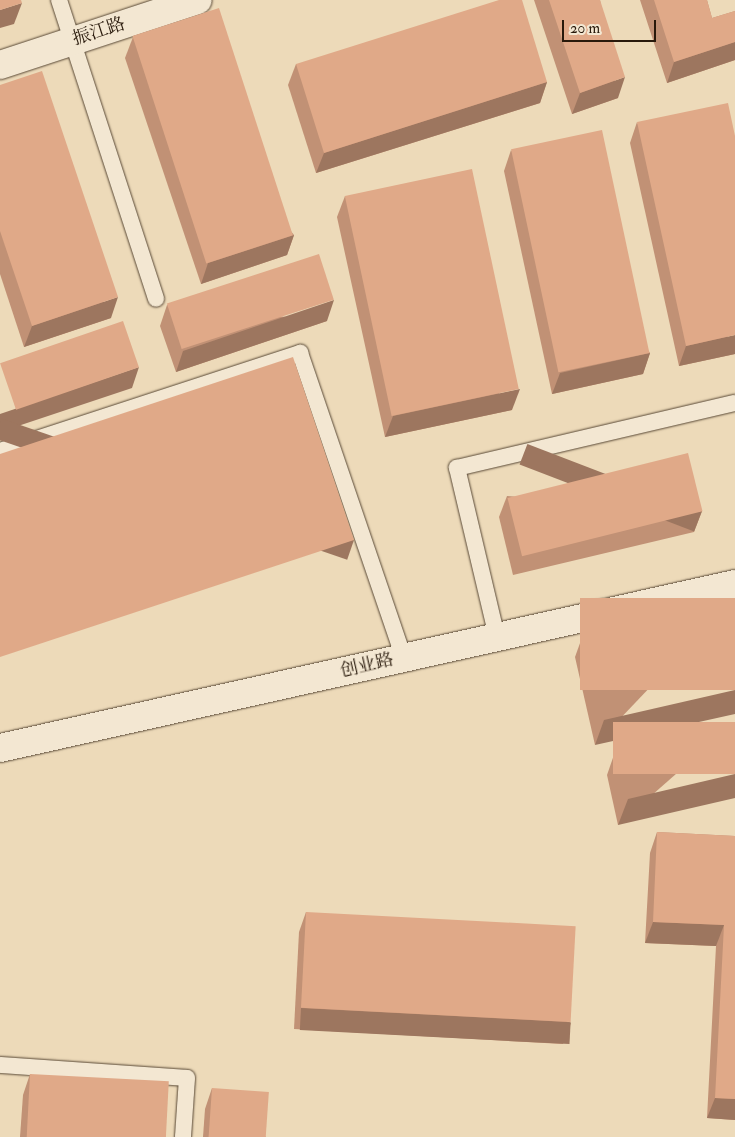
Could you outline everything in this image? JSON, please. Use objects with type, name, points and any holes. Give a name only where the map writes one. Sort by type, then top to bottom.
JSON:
[{"type":"street","name":"振江路","points":[[0,65],[198,0]]},
{"type":"street","name":"创业路","points":[[0,748],[735,584]]},
{"type":"lane","points":[[59,0],[156,299]]},
{"type":"lane","points":[[0,452],[300,353],[404,658]]},
{"type":"lane","points":[[497,637],[457,468],[735,403]]},
{"type":"lane","points":[[0,1075],[0,1065],[187,1078],[183,1137]]},
{"type":"building","points":[[0,0],[21,0],[22,3],[0,10]]},
{"type":"building","points":[[499,0],[522,0],[547,82],[324,153],[296,64]]},
{"type":"building","points":[[549,0],[600,0],[625,77],[580,93]]},
{"type":"building","points":[[654,0],[707,0],[712,18],[735,11],[735,42],[674,62]]},
{"type":"building","points":[[219,8],[293,235],[206,263],[132,36]]},
{"type":"building","points":[[42,71],[118,297],[32,326],[0,231],[0,85]]},
{"type":"building","points":[[728,103],[735,136],[735,335],[686,346],[637,122]]},
{"type":"building","points":[[602,130],[649,353],[558,372],[511,149]]},
{"type":"building","points":[[472,169],[519,389],[392,416],[345,196]]},
{"type":"building","points":[[319,254],[334,300],[182,349],[167,303]]},
{"type":"building","points":[[123,321],[139,367],[16,410],[0,363]]},
{"type":"building","points":[[293,357],[354,540],[0,657],[0,454]]},
{"type":"building","points":[[688,453],[703,511],[522,556],[508,498]]},
{"type":"building","points":[[580,598],[735,598],[735,690],[580,690]]},
{"type":"building","points":[[613,722],[735,722],[735,774],[613,774]]},
{"type":"building","points":[[657,832],[735,836],[735,1099],[715,1098],[724,925],[653,922]]},
{"type":"building","points":[[306,912],[576,926],[571,1022],[301,1008]]},
{"type":"building","points":[[30,1074],[169,1081],[166,1137],[27,1137]]},
{"type":"building","points":[[212,1088],[269,1092],[266,1137],[209,1137]]}]
